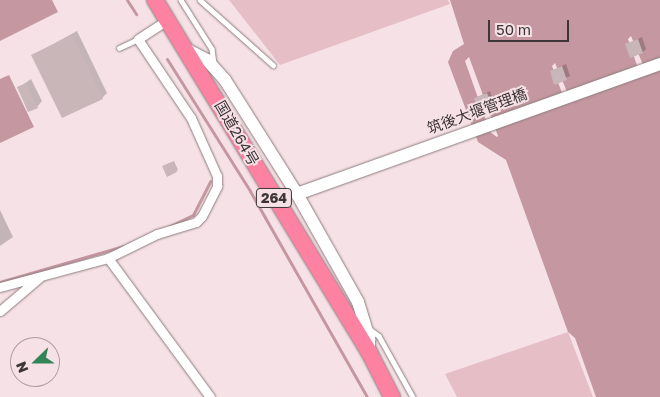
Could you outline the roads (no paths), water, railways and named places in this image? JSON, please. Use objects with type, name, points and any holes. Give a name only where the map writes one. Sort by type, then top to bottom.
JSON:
[{"type":"highway","name":"国道264号","points":[[156,0],[369,352],[392,397]]},
{"type":"street","points":[[0,287],[108,258],[158,234],[196,222],[217,186],[217,176],[191,118],[138,39],[169,19]]},
{"type":"street","points":[[188,50],[207,60],[238,99],[300,192],[358,302],[366,326],[369,352]]},
{"type":"street","name":"筑後大堰管理橋","points":[[300,192],[660,64]]},
{"type":"street","points":[[108,258],[210,397]]},
{"type":"street","points":[[0,312],[40,277]]},
{"type":"lane","points":[[181,0],[212,49],[215,70]]},
{"type":"lane","points":[[200,0],[273,66]]},
{"type":"lane","points":[[119,48],[138,39]]},
{"type":"lane","points":[[366,326],[379,336],[414,397]]},
{"type":"waterway","points":[[127,0],[136,14]]},
{"type":"waterway","points":[[167,59],[250,191],[367,397]]},
{"type":"waterway","points":[[168,227],[193,215],[210,181]]},
{"type":"waterway","points":[[0,282],[123,246]]}]
